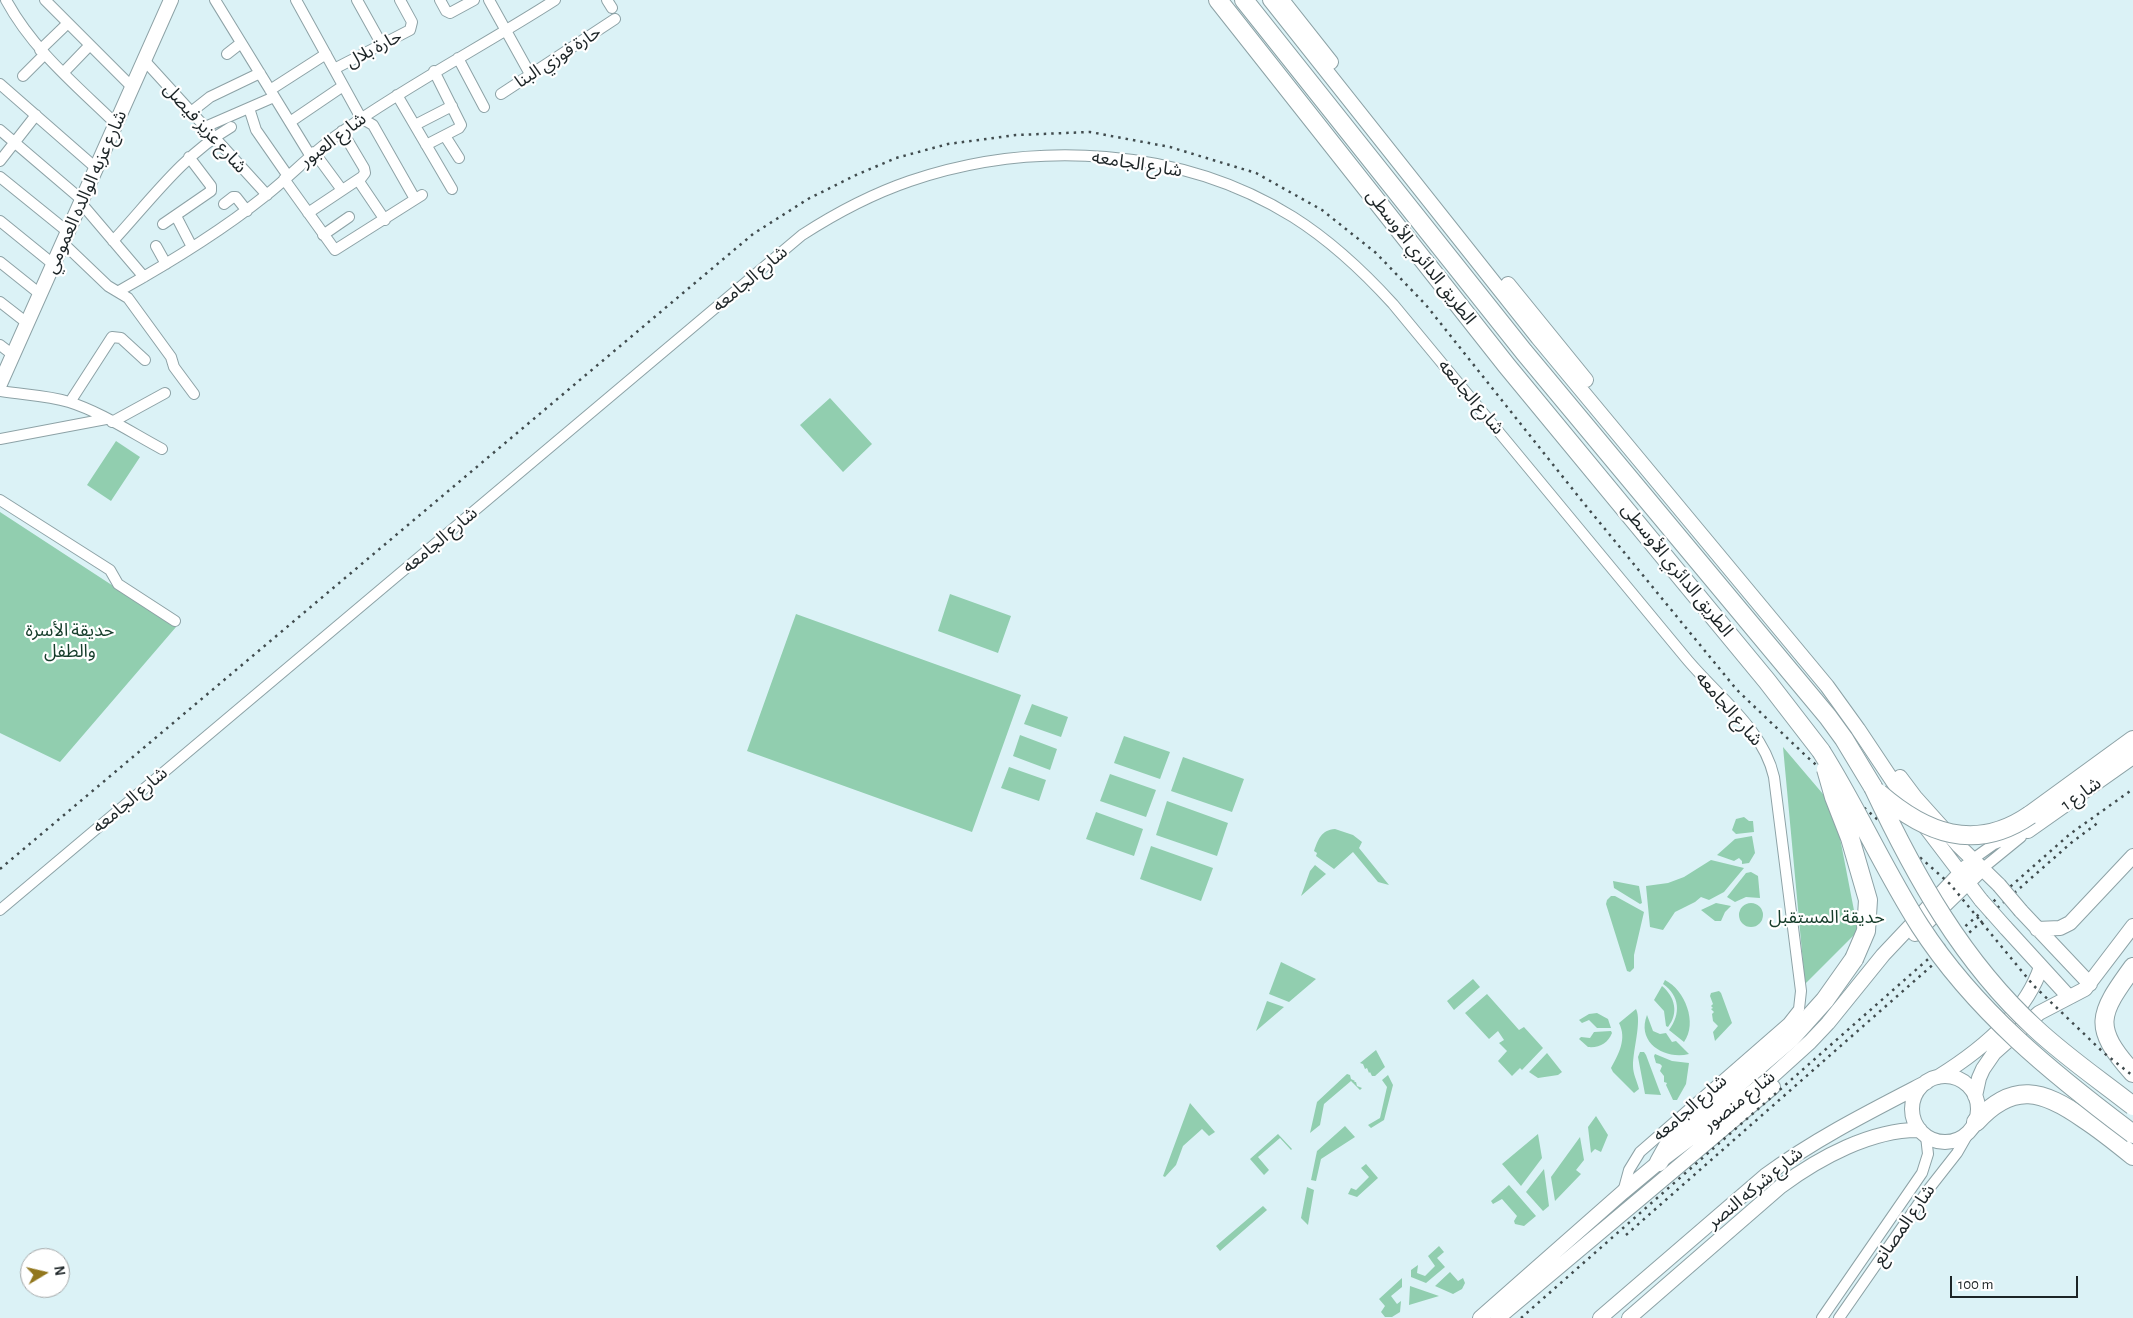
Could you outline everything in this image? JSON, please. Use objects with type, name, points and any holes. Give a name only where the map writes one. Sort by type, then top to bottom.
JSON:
[{"type":"highway","name":"الطريق الدائري الأوسطى","points":[[1218,0],[1490,343],[1767,681],[1821,751],[1856,809],[1904,898],[1940,955],[2019,1042],[2083,1097],[2133,1134]]},
{"type":"highway","name":"الطريق الدائري الأوسطى","points":[[1244,0],[1524,352],[1828,716],[1873,787],[1920,882],[1953,934],[1980,969],[2034,1027],[2063,1054],[2133,1106]]},
{"type":"highway","points":[[1873,787],[1914,820],[1934,830],[1954,834],[1997,832],[2018,824],[2029,823],[2133,740]]},
{"type":"highway","points":[[1659,1162],[1676,1136],[1802,1026],[1825,1000],[1854,959],[1866,931],[1868,900],[1821,751]]},
{"type":"highway","points":[[2133,967],[2110,1000],[2105,1014],[2108,1042],[2115,1054],[2133,1073]]},
{"type":"highway","points":[[1972,1127],[1984,1112],[2004,1100],[2028,1094],[2040,1095],[2067,1107],[2133,1156]]},
{"type":"street","points":[[6,0],[42,52],[116,124]]},
{"type":"street","points":[[44,0],[132,87]]},
{"type":"street","name":"شارع عزبه الوالده العمومي","points":[[0,384],[171,0]]},
{"type":"street","points":[[216,0],[290,122],[312,154],[342,190]]},
{"type":"street","points":[[249,108],[256,130],[332,249],[338,250],[418,197],[373,125],[361,118],[296,0]]},
{"type":"street","name":"حارة بلال","points":[[334,69],[412,28],[412,22],[400,0]]},
{"type":"street","points":[[440,0],[446,11],[450,13],[474,0]]},
{"type":"street","points":[[489,0],[508,30],[530,74]]},
{"type":"street","name":"شارع العبور","points":[[119,291],[166,264],[267,195],[312,154],[361,118],[434,71],[508,30],[554,0]]},
{"type":"street","points":[[1270,0],[1538,338],[1827,686],[1908,804],[1981,900],[2041,967],[2070,996]]},
{"type":"street","points":[[1282,0],[1545,331],[1839,689],[1915,797],[2090,984]]},
{"type":"street","points":[[359,1],[382,45]]},
{"type":"street","name":"حارة فوزي البنا","points":[[500,94],[615,20]]},
{"type":"street","points":[[23,76],[68,23]]},
{"type":"street","points":[[227,54],[241,43]]},
{"type":"street","points":[[63,74],[90,45]]},
{"type":"street","points":[[205,127],[249,108],[272,94],[326,54]]},
{"type":"street","points":[[458,58],[484,107]]},
{"type":"street","name":"شارع عزيز فيصل","points":[[144,60],[267,195]]},
{"type":"street","points":[[426,145],[459,128],[460,125],[434,71]]},
{"type":"street","points":[[191,112],[210,97],[260,73]]},
{"type":"street","points":[[0,84],[96,168]]},
{"type":"street","points":[[290,122],[344,86]]},
{"type":"street","points":[[397,95],[452,189]]},
{"type":"street","points":[[415,125],[452,106]]},
{"type":"street","points":[[0,161],[36,115]]},
{"type":"street","points":[[113,241],[189,157],[214,137],[231,127]]},
{"type":"street","points":[[0,130],[81,202],[144,277]]},
{"type":"street","points":[[308,213],[363,176],[364,168],[342,131]]},
{"type":"street","points":[[445,136],[459,158]]},
{"type":"street","name":"شارع الجامعه","points":[[0,910],[802,234],[843,210],[887,190],[932,174],[979,163],[1027,157],[1075,156],[1154,164],[1212,179],[1273,206],[1329,242],[1362,271],[1399,311],[1687,660],[1752,731],[1768,758],[1774,777],[1801,991],[1799,1008],[1788,1022],[1640,1152],[1629,1170],[1624,1192]]},
{"type":"street","points":[[163,224],[211,189],[211,186],[189,157]]},
{"type":"street","points":[[0,177],[65,238],[108,286],[128,298],[171,357],[174,367],[194,394]]},
{"type":"street","points":[[358,180],[385,220]]},
{"type":"street","points":[[224,204],[233,197],[236,197],[246,210]]},
{"type":"street","points":[[176,216],[192,247]]},
{"type":"street","points":[[322,235],[349,217]]},
{"type":"street","points":[[0,220],[54,264]]},
{"type":"street","points":[[156,246],[166,264]]},
{"type":"street","points":[[0,262],[40,294]]},
{"type":"street","points":[[0,302],[27,323]]},
{"type":"street","points":[[70,402],[112,338],[119,337],[145,360]]},
{"type":"street","points":[[0,344],[13,355]]},
{"type":"street","points":[[0,391],[70,402],[162,449]]},
{"type":"street","points":[[0,439],[109,421],[165,393]]},
{"type":"street","points":[[0,500],[110,570],[118,584],[175,621]]},
{"type":"street","name":"شارع 1","points":[[1978,864],[2029,823],[2133,757]]},
{"type":"street","points":[[2038,928],[2060,928],[2070,923],[2133,856]]},
{"type":"street","name":"شارع منصور","points":[[1498,1318],[1805,1059],[1835,1028],[1894,956],[1978,864]]},
{"type":"street","name":"شارع منصور","points":[[1480,1318],[1659,1162],[1768,1080],[1810,1042],[1883,955],[1965,878]]},
{"type":"street","points":[[1976,1096],[1963,1082],[1951,1077],[1933,1079],[1918,1091],[1913,1108],[1914,1120],[1923,1133],[1937,1141],[1948,1142],[1959,1139],[1972,1127],[1978,1109],[1976,1096],[1979,1078],[1982,1068],[1994,1053],[2039,1013],[2070,996],[2076,996],[2090,984],[2133,926]]},
{"type":"street","name":"شارع شركه النصر","points":[[1600,1318],[1765,1176],[1792,1156],[1933,1079],[1974,1050],[2010,1018],[2031,993],[2041,967]]},
{"type":"street","name":"شارع المصانع","points":[[1838,1318],[1956,1153],[1972,1127]]},
{"type":"street","name":"شارع شركه النصر","points":[[1629,1318],[1780,1186],[1802,1171],[1873,1136],[1896,1131],[1923,1133]]},
{"type":"street","name":"شارع المصانع","points":[[1822,1318],[1922,1173],[1928,1154],[1923,1133]]},
{"type":"green space","points":[[830,398],[872,444],[843,472],[800,425]]},
{"type":"green space","points":[[116,441],[140,457],[111,501],[87,485]]},
{"type":"green space","name":"حديقة الأسرة والطفل","points":[[0,512],[176,627],[60,762],[0,733]]},
{"type":"green space","points":[[950,594],[1011,616],[998,653],[938,631]]},
{"type":"green space","points":[[796,614],[1021,695],[972,832],[747,751]]},
{"type":"green space","points":[[1032,704],[1068,717],[1061,737],[1024,724]]},
{"type":"green space","points":[[1020,735],[1057,749],[1050,770],[1013,756]]},
{"type":"green space","points":[[1124,736],[1170,752],[1160,779],[1114,763]]},
{"type":"green space","name":"حديقة المستقبل","points":[[1783,747],[1834,807],[1858,931],[1805,984]]},
{"type":"green space","points":[[1183,757],[1244,779],[1232,812],[1171,791]]},
{"type":"green space","points":[[1009,767],[1046,780],[1039,801],[1001,788]]},
{"type":"green space","points":[[1110,774],[1156,790],[1146,817],[1100,801]]},
{"type":"green space","points":[[1167,801],[1228,823],[1217,856],[1156,835]]},
{"type":"green space","points":[[1096,812],[1143,829],[1134,856],[1086,839]]},
{"type":"green space","points":[[1744,817],[1749,821],[1753,821],[1754,832],[1736,834],[1732,830],[1736,819]]},
{"type":"green space","points":[[1335,829],[1353,835],[1362,842],[1359,848],[1389,885],[1378,882],[1353,852],[1334,869],[1316,856],[1317,853],[1314,851],[1321,836],[1326,831]]},
{"type":"green space","points":[[1752,836],[1755,853],[1749,863],[1742,864],[1739,858],[1734,861],[1717,855],[1735,839]]},
{"type":"green space","points":[[1151,846],[1213,868],[1201,901],[1140,879]]},
{"type":"green space","points":[[1711,860],[1744,868],[1724,892],[1709,900],[1701,897],[1675,912],[1663,930],[1650,927],[1646,886],[1668,883],[1684,877]]},
{"type":"green space","points":[[1315,865],[1326,874],[1301,896],[1310,871]]},
{"type":"green space","points":[[1751,872],[1758,876],[1760,898],[1746,897],[1735,902],[1727,897],[1746,873]]},
{"type":"green space","points":[[1613,881],[1639,886],[1642,903],[1640,904],[1614,888]]},
{"type":"green space","points":[[1611,896],[1615,896],[1644,912],[1634,955],[1634,968],[1630,972],[1627,971],[1606,904]]},
{"type":"green space","points":[[1716,903],[1731,906],[1725,912],[1721,921],[1715,921],[1701,910]]},
{"type":"green space","points":[[1751,903],[1756,904],[1762,910],[1762,920],[1756,926],[1751,927],[1746,926],[1740,920],[1739,915],[1740,910],[1746,904]]},
{"type":"green space","points":[[1281,962],[1316,979],[1289,1002],[1269,994]]},
{"type":"green space","points":[[1473,979],[1480,987],[1454,1010],[1447,1001]]},
{"type":"green space","points":[[1665,980],[1678,991],[1687,1008],[1690,1026],[1684,1042],[1669,1030],[1676,1018],[1677,1006],[1673,994],[1663,984]]},
{"type":"green space","points":[[1662,986],[1670,995],[1674,1005],[1674,1016],[1668,1027],[1666,1026],[1664,1011],[1654,1000]]},
{"type":"green space","points":[[1719,991],[1732,1023],[1715,1041],[1713,1032],[1718,1026],[1713,1021],[1712,1014],[1714,1012],[1711,1009],[1713,1004],[1710,996],[1711,993]]},
{"type":"green space","points":[[1487,994],[1519,1030],[1524,1027],[1543,1048],[1522,1070],[1520,1068],[1512,1076],[1498,1061],[1507,1051],[1499,1043],[1504,1040],[1498,1031],[1489,1039],[1465,1013]]},
{"type":"green space","points":[[1267,1001],[1284,1007],[1256,1031]]},
{"type":"green space","points":[[1636,1009],[1638,1028],[1633,1066],[1639,1089],[1634,1093],[1611,1068],[1622,1040],[1619,1023]]},
{"type":"green space","points":[[1597,1013],[1608,1019],[1611,1028],[1597,1028],[1589,1020],[1582,1023],[1579,1020],[1589,1014]]},
{"type":"green space","points":[[1647,1015],[1653,1031],[1660,1034],[1666,1033],[1672,1042],[1676,1041],[1689,1054],[1671,1054],[1662,1052],[1655,1047],[1649,1041],[1646,1034]]},
{"type":"green space","points":[[1611,1031],[1612,1033],[1608,1040],[1596,1047],[1588,1047],[1579,1039],[1581,1037],[1590,1038],[1594,1032]]},
{"type":"green space","points":[[1376,1050],[1385,1067],[1375,1076],[1372,1076],[1367,1068],[1365,1069],[1363,1064],[1360,1063]]},
{"type":"green space","points":[[1640,1052],[1644,1052],[1646,1055],[1661,1095],[1645,1094],[1638,1057]]},
{"type":"green space","points":[[1547,1053],[1562,1072],[1558,1075],[1538,1078],[1529,1072]]},
{"type":"green space","points":[[1655,1054],[1672,1061],[1689,1063],[1686,1084],[1677,1100],[1673,1100],[1666,1085],[1667,1083],[1664,1082],[1664,1076],[1660,1071],[1662,1066],[1656,1063]]},
{"type":"green space","points":[[1347,1074],[1356,1082],[1357,1086],[1362,1088],[1360,1090],[1351,1081],[1324,1104],[1320,1125],[1310,1133],[1317,1102]]},
{"type":"green space","points":[[1388,1075],[1393,1085],[1384,1120],[1371,1128],[1368,1125],[1380,1118],[1387,1087],[1382,1080]]},
{"type":"green space","points":[[1190,1103],[1215,1132],[1209,1136],[1202,1129],[1183,1146],[1176,1165],[1165,1177],[1163,1176]]},
{"type":"green space","points":[[1596,1116],[1608,1135],[1601,1152],[1595,1149],[1591,1153],[1588,1127]]},
{"type":"green space","points":[[1345,1126],[1355,1137],[1321,1159],[1316,1181],[1311,1180],[1317,1151]]},
{"type":"green space","points":[[1278,1134],[1292,1149],[1280,1138],[1258,1157],[1269,1170],[1264,1175],[1250,1159]]},
{"type":"green space","points":[[1538,1134],[1542,1158],[1521,1186],[1502,1164]]},
{"type":"green space","points":[[1580,1137],[1584,1160],[1576,1170],[1581,1174],[1555,1201],[1551,1177]]},
{"type":"green space","points":[[1366,1164],[1378,1178],[1357,1197],[1348,1194],[1351,1188],[1356,1190],[1369,1177],[1361,1168]]},
{"type":"green space","points":[[1544,1169],[1549,1206],[1543,1211],[1526,1192]]},
{"type":"green space","points":[[1509,1185],[1536,1216],[1524,1226],[1515,1224],[1514,1221],[1517,1216],[1502,1199],[1493,1204],[1491,1201]]},
{"type":"green space","points":[[1307,1187],[1314,1190],[1308,1225],[1301,1218]]},
{"type":"green space","points":[[1263,1206],[1267,1210],[1220,1251],[1216,1246]]},
{"type":"green space","points":[[1439,1246],[1444,1252],[1437,1258],[1445,1267],[1426,1283],[1411,1277],[1411,1270],[1418,1265],[1417,1273],[1425,1276],[1435,1266],[1428,1256]]},
{"type":"green space","points":[[1450,1272],[1458,1281],[1463,1278],[1465,1283],[1462,1289],[1453,1294],[1435,1286]]},
{"type":"green space","points":[[1402,1278],[1402,1287],[1391,1296],[1397,1304],[1401,1301],[1400,1312],[1392,1317],[1385,1317],[1381,1312],[1385,1306],[1379,1299]]},
{"type":"green space","points":[[1410,1286],[1439,1296],[1409,1305]]},
{"type":"railway","points":[[0,869],[753,234],[808,199],[896,158],[948,144],[1016,135],[1090,132],[1170,147],[1256,173],[1322,210],[1376,253],[1426,305],[1582,501],[1737,690],[1805,755],[1950,884],[2034,986],[2104,1053],[2133,1076]]},
{"type":"railway","points":[[1521,1318],[2070,834],[2133,789]]},
{"type":"railway","points":[[1626,1235],[2071,843],[2099,822]]}]
